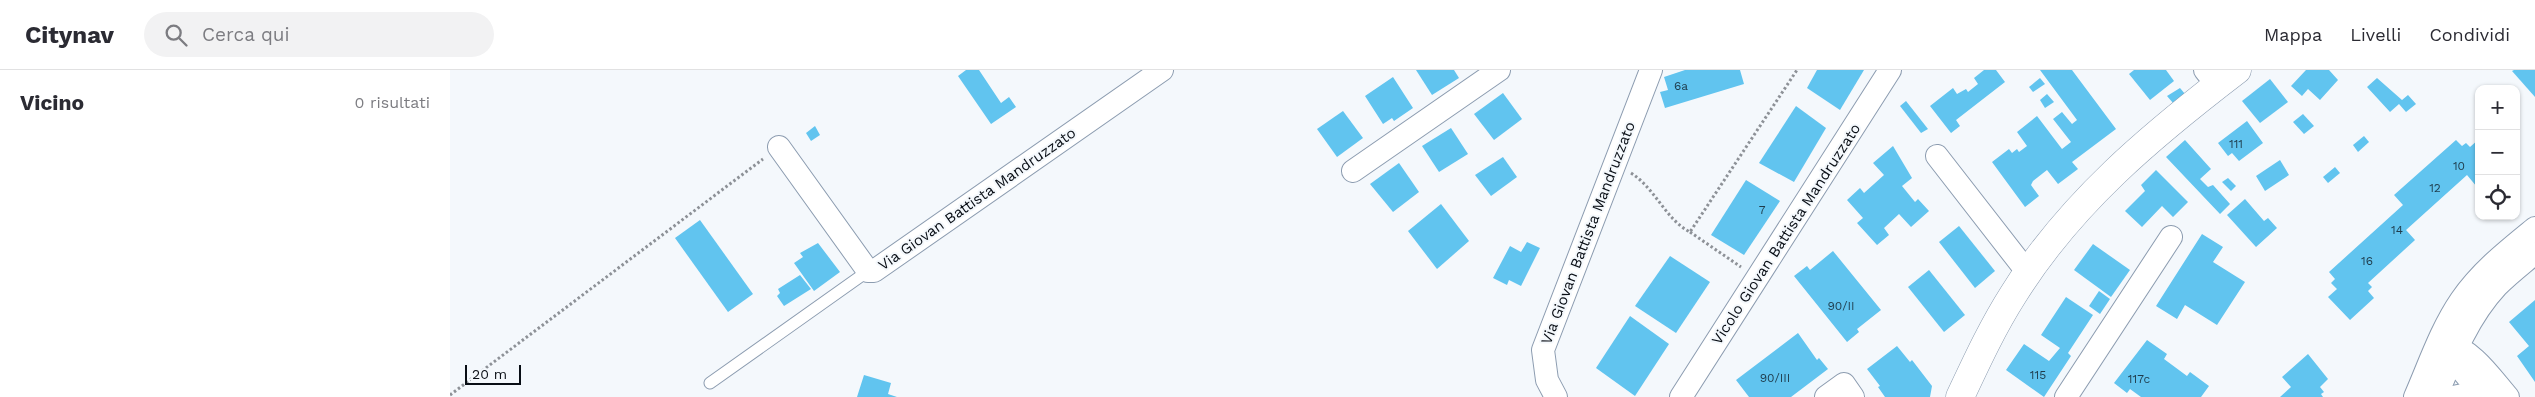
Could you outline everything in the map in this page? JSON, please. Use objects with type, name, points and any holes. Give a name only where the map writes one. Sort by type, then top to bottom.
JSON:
[{"type":"street","name":"Via Giovan Battista Mandruzzato","points":[[779,147],[868,271],[874,271],[1162,70]]},
{"type":"street","points":[[1353,171],[1499,70]]},
{"type":"street","name":"Via Giovan Battista Mandruzzato","points":[[1556,397],[1547,380],[1543,350],[1651,70]]},
{"type":"street","name":"Vicolo Giovan Battista Mandruzzato","points":[[1681,397],[1890,70]]},
{"type":"street","points":[[1966,395],[1990,335],[2028,273],[2066,223],[2102,183],[2220,75]]},
{"type":"street","points":[[1937,156],[2028,273]]},
{"type":"street","points":[[2436,397],[2450,349],[2450,319],[2474,284],[2492,264],[2535,228]]},
{"type":"street","points":[[2066,397],[2171,237]]},
{"type":"street","points":[[2415,397],[2496,287],[2535,253]]},
{"type":"street","points":[[2476,314],[2482,353],[2488,373]]},
{"type":"street","points":[[2450,349],[2476,359],[2508,397]]},
{"type":"street","points":[[2450,349],[2484,396]]},
{"type":"street","points":[[1826,397],[1844,384],[1853,397]]},
{"type":"street","points":[[2453,397],[2468,394],[2484,396]]},
{"type":"lane","points":[[710,383],[868,271]]},
{"type":"path","points":[[1690,232],[1796,70]]},
{"type":"path","points":[[450,395],[779,147]]},
{"type":"path","points":[[1615,164],[1643,181],[1676,225],[1690,232],[1748,273]]},
{"type":"building","points":[[966,70],[979,70],[1001,103],[1009,97],[1016,107],[991,124],[958,76]]},
{"type":"building","points":[[1416,70],[1454,70],[1459,78],[1432,95]]},
{"type":"building","points":[[1685,70],[1740,70],[1744,84],[1665,108],[1660,92],[1668,90],[1664,77]]},
{"type":"building","points":[[1817,70],[1864,70],[1840,110],[1807,88]]},
{"type":"building","points":[[1984,70],[1996,70],[2005,82],[1956,120],[1960,126],[1951,133],[1930,106],[1953,88],[1957,94],[1966,89],[1968,92],[1978,84],[1974,78]]},
{"type":"building","points":[[2040,70],[2072,70],[2116,129],[2072,162],[2078,169],[2058,184],[2047,170],[2033,181],[2031,185],[2039,196],[2025,207],[1992,162],[2009,149],[2012,153],[2017,149],[2019,152],[2027,146],[2017,132],[2037,116],[2062,149],[2071,142],[2053,119],[2062,112],[2072,124],[2077,120]]},
{"type":"building","points":[[2134,70],[2166,70],[2174,81],[2150,100],[2129,74]]},
{"type":"building","points":[[2306,70],[2329,70],[2338,80],[2320,100],[2308,89],[2302,96],[2291,86]]},
{"type":"building","points":[[2535,70],[2535,97],[2512,71]]},
{"type":"building","points":[[1393,77],[1413,108],[1394,121],[1392,118],[1383,124],[1365,96]]},
{"type":"building","points":[[2040,78],[2045,84],[2033,92],[2029,87]]},
{"type":"building","points":[[2377,78],[2402,100],[2408,95],[2416,104],[2406,112],[2399,104],[2390,112],[2367,87]]},
{"type":"building","points":[[2270,79],[2288,102],[2260,123],[2242,101]]},
{"type":"building","points":[[2180,88],[2185,94],[2173,103],[2167,96]]},
{"type":"building","points":[[1503,93],[1522,119],[1494,140],[1474,114]]},
{"type":"building","points":[[2047,94],[2054,102],[2045,108],[2040,100]]},
{"type":"building","points":[[1906,101],[1928,129],[1921,133],[1900,106]]},
{"type":"building","points":[[1796,106],[1826,128],[1794,182],[1759,163]]},
{"type":"building","points":[[1343,111],[1363,138],[1337,157],[1317,129]]},
{"type":"building","points":[[2303,114],[2314,126],[2304,134],[2293,122]]},
{"type":"building","points":[[2247,121],[2263,143],[2239,161],[2232,153],[2228,156],[2218,143]]},
{"type":"building","points":[[815,126],[820,135],[811,141],[806,133]]},
{"type":"building","points":[[1451,128],[1468,154],[1439,172],[1422,146]]},
{"type":"building","points":[[2364,136],[2369,142],[2358,152],[2353,145]]},
{"type":"building","points":[[2185,140],[2211,169],[2200,179],[2208,187],[2213,185],[2230,204],[2220,214],[2166,157]]},
{"type":"building","points":[[2456,140],[2462,146],[2466,143],[2470,147],[2475,143],[2475,185],[2467,175],[2406,230],[2415,240],[2368,283],[2372,287],[2368,291],[2374,298],[2350,320],[2328,297],[2337,289],[2331,283],[2335,279],[2329,272],[2403,205],[2394,195]]},
{"type":"building","points":[[1893,146],[1912,178],[1902,186],[1915,202],[1918,199],[1929,211],[1911,227],[1899,214],[1884,228],[1889,235],[1877,245],[1857,223],[1863,218],[1847,200],[1860,188],[1864,193],[1884,175],[1873,163]]},
{"type":"building","points":[[1503,157],[1517,177],[1491,196],[1475,175]]},
{"type":"building","points":[[2280,160],[2289,175],[2265,191],[2256,176]]},
{"type":"building","points":[[1399,163],[1419,192],[1393,212],[1370,184]]},
{"type":"building","points":[[2335,167],[2340,173],[2328,183],[2323,177]]},
{"type":"building","points":[[2156,170],[2188,202],[2173,217],[2162,206],[2142,227],[2125,211],[2145,191],[2141,185]]},
{"type":"building","points":[[2228,178],[2236,186],[2231,191],[2222,182]]},
{"type":"building","points":[[1746,180],[1780,201],[1744,255],[1711,235]]},
{"type":"building","points":[[2245,199],[2264,221],[2268,218],[2277,228],[2256,247],[2227,215]]},
{"type":"building","points":[[1441,204],[1469,241],[1437,269],[1408,231]]},
{"type":"building","points":[[700,220],[753,294],[728,312],[675,238]]},
{"type":"building","points":[[1959,226],[1995,271],[1975,288],[1939,242]]},
{"type":"building","points":[[2202,234],[2223,247],[2213,262],[2245,282],[2217,325],[2185,305],[2177,319],[2156,306]]},
{"type":"building","points":[[1527,242],[1540,248],[1521,286],[1509,280],[1507,285],[1493,278],[1510,246],[1521,252]]},
{"type":"building","points":[[818,243],[840,272],[814,291],[794,263],[803,257],[800,253]]},
{"type":"building","points":[[2093,244],[2130,270],[2111,297],[2074,270]]},
{"type":"building","points":[[1833,251],[1881,310],[1857,329],[1859,332],[1847,342],[1794,276],[1807,266],[1810,270]]},
{"type":"building","points":[[1670,256],[1710,282],[1676,333],[1635,306]]},
{"type":"building","points":[[1929,270],[1965,315],[1944,332],[1908,287]]},
{"type":"building","points":[[800,275],[811,289],[784,306],[777,296],[780,293],[778,289]]},
{"type":"building","points":[[2099,291],[2110,299],[2100,314],[2089,306]]},
{"type":"building","points":[[2066,297],[2093,315],[2068,353],[2071,356],[2044,397],[2006,370],[2024,344],[2049,361],[2060,348],[2041,335]]},
{"type":"building","points":[[2535,300],[2535,382],[2517,356],[2529,346],[2509,322]]},
{"type":"building","points":[[1630,316],[1669,344],[1635,396],[1596,368]]},
{"type":"building","points":[[1798,333],[1817,360],[1819,358],[1828,369],[1791,397],[1749,397],[1736,380]]},
{"type":"building","points":[[2147,340],[2167,354],[2164,359],[2187,376],[2190,372],[2209,386],[2201,397],[2141,397],[2130,389],[2127,393],[2114,383]]},
{"type":"building","points":[[1897,346],[1910,362],[1912,360],[1932,386],[1930,397],[1885,397],[1878,387],[1880,386],[1867,369]]},
{"type":"building","points":[[2308,354],[2328,379],[2320,387],[2324,392],[2321,394],[2323,397],[2280,397],[2291,387],[2282,377]]},
{"type":"building","points":[[864,375],[891,383],[888,394],[897,397],[857,397]]}]
